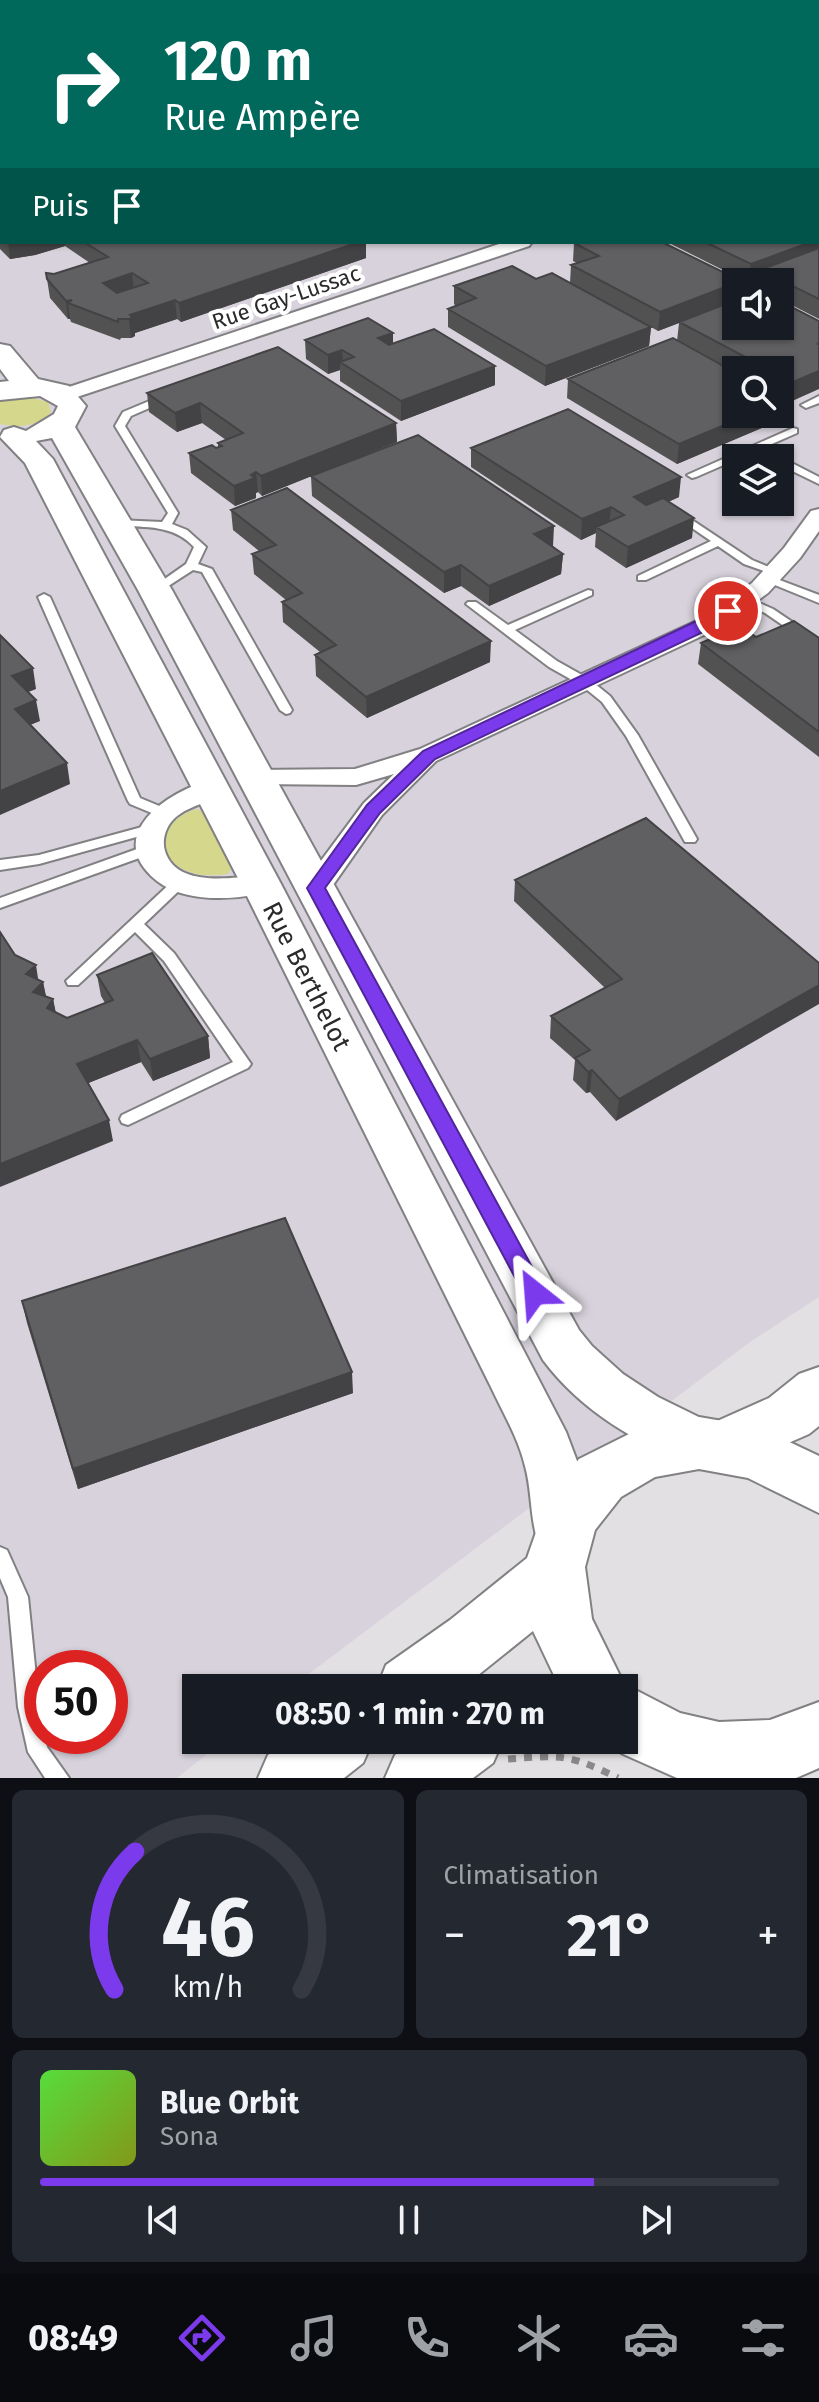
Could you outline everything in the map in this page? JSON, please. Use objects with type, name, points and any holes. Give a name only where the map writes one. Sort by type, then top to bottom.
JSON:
[{"type":"main road","points":[[0,352],[30,387]]},
{"type":"main road","points":[[0,391],[30,387],[47,389],[62,410],[39,433],[7,436]]},
{"type":"main road","name":"Rue Berthelot","points":[[62,410],[118,523],[574,1363],[591,1380],[643,1415],[711,1443]]},
{"type":"main road","name":"Rue Berthelot","points":[[7,436],[38,459],[261,884],[547,1449],[553,1469],[557,1555]]},
{"type":"main road","points":[[428,1674],[472,1642],[557,1555],[582,1496],[613,1467],[652,1448],[711,1443],[789,1416],[819,1392]]},
{"type":"main road","points":[[711,1443],[775,1458],[819,1486]]},
{"type":"main road","points":[[557,1555],[560,1623],[567,1646],[585,1674]]},
{"type":"main road","points":[[638,1732],[694,1752],[737,1757],[806,1748]]},
{"type":"main road","points":[[291,1778],[322,1754]]},
{"type":"main road","points":[[418,1778],[470,1754]]},
{"type":"street","name":"Rue Gay-Lussac","points":[[62,410],[518,244]]},
{"type":"street","points":[[255,776],[356,777],[429,755],[713,622],[772,575],[819,516]]},
{"type":"street","points":[[316,888],[373,809],[429,755]]},
{"type":"street","points":[[211,788],[156,830],[155,861],[181,881],[193,886],[229,889],[261,884]]},
{"type":"lane","points":[[166,525],[173,513],[120,426],[127,414],[139,407],[183,391]]},
{"type":"lane","points":[[806,405],[819,399]]},
{"type":"lane","points":[[763,444],[793,431]]},
{"type":"lane","points":[[692,475],[722,462]]},
{"type":"lane","points":[[794,468],[819,481]]},
{"type":"lane","points":[[676,512],[748,562],[819,599]]},
{"type":"lane","points":[[118,523],[166,525],[190,533],[200,547],[191,566],[155,590]]},
{"type":"lane","points":[[642,578],[718,542]]},
{"type":"lane","points":[[191,566],[206,569],[286,710]]},
{"type":"lane","points":[[506,630],[588,593]]},
{"type":"lane","points":[[44,597],[135,801],[156,830]]},
{"type":"lane","points":[[743,600],[769,611],[819,646]]},
{"type":"lane","points":[[472,604],[606,699],[632,735],[690,839]]},
{"type":"lane","points":[[0,865],[23,864],[121,833],[156,830]]},
{"type":"lane","points":[[0,903],[156,830]]},
{"type":"lane","points":[[73,981],[181,881]]},
{"type":"lane","points":[[128,1119],[243,1064],[169,957],[136,925]]},
{"type":"lane","points":[[0,1556],[18,1597],[28,1707],[38,1752],[58,1778]]},
{"type":"path","points":[[535,1754],[567,1757],[594,1764],[601,1754]]},
{"type":"shaded area","points":[[0,244],[819,244],[819,1297],[750,1342],[309,1674],[182,1674],[182,1754],[207,1754],[177,1778],[0,1778]]},
{"type":"green space","points":[[26,396],[48,402],[51,412],[40,421],[27,425],[0,424],[0,401]]},
{"type":"green space","points":[[196,809],[205,812],[232,867],[228,874],[192,873],[177,865],[165,852],[165,837],[172,824]]},
{"type":"building","points":[[87,244],[353,244],[179,303],[175,300],[130,315],[133,318],[118,319],[118,322],[68,303],[72,300],[66,301],[47,279],[46,273],[54,274],[108,257]],"holes":[[[132,273],[148,283],[117,293],[103,283]]]},
{"type":"building","points":[[576,244],[666,244],[722,272],[722,288],[660,312],[571,265],[599,256]]},
{"type":"building","points":[[709,244],[806,244],[751,264]]},
{"type":"building","points":[[819,248],[819,299],[794,287],[794,268],[765,268]]},
{"type":"building","points":[[512,266],[536,279],[552,273],[651,327],[546,366],[448,309],[476,298],[454,286]]},
{"type":"building","points":[[722,305],[722,340],[794,340],[794,308],[819,321],[819,371],[794,382],[794,356],[743,356],[679,322]]},
{"type":"building","points":[[368,318],[393,333],[378,338],[389,345],[434,329],[495,366],[401,401],[340,362],[354,357],[342,350],[328,355],[305,340]]},
{"type":"building","points":[[673,338],[722,365],[722,426],[679,444],[568,379]]},
{"type":"building","points":[[278,347],[396,423],[261,476],[256,472],[251,475],[255,478],[234,486],[189,453],[212,445],[216,448],[222,446],[218,443],[243,433],[200,403],[175,413],[147,393]]},
{"type":"building","points":[[568,409],[681,477],[634,497],[646,505],[663,498],[694,518],[628,547],[596,527],[624,515],[611,507],[582,519],[471,448]]},
{"type":"building","points":[[418,435],[554,526],[534,534],[563,554],[489,586],[461,565],[444,572],[311,476]]},
{"type":"building","points":[[287,488],[491,641],[366,697],[315,655],[336,645],[282,602],[302,593],[252,554],[276,545],[231,510]]},
{"type":"building","points":[[794,621],[819,638],[819,732],[701,643],[740,626],[756,637]]},
{"type":"building","points":[[0,635],[33,668],[12,676],[36,700],[15,709],[67,763],[0,791]]},
{"type":"building","points":[[646,818],[819,963],[819,985],[619,1099],[592,1070],[588,1072],[575,1058],[590,1050],[551,1016],[622,979],[515,880]]},
{"type":"building","points":[[0,932],[15,955],[36,965],[26,974],[43,982],[33,992],[53,999],[47,1008],[67,1018],[113,1000],[97,975],[152,953],[208,1036],[150,1059],[137,1040],[77,1064],[109,1120],[0,1164]]},
{"type":"building","points":[[285,1218],[352,1372],[73,1469],[22,1301]]},
{"type":"route","points":[[535,1293],[316,888],[373,809],[429,755],[713,622],[728,611]]}]
